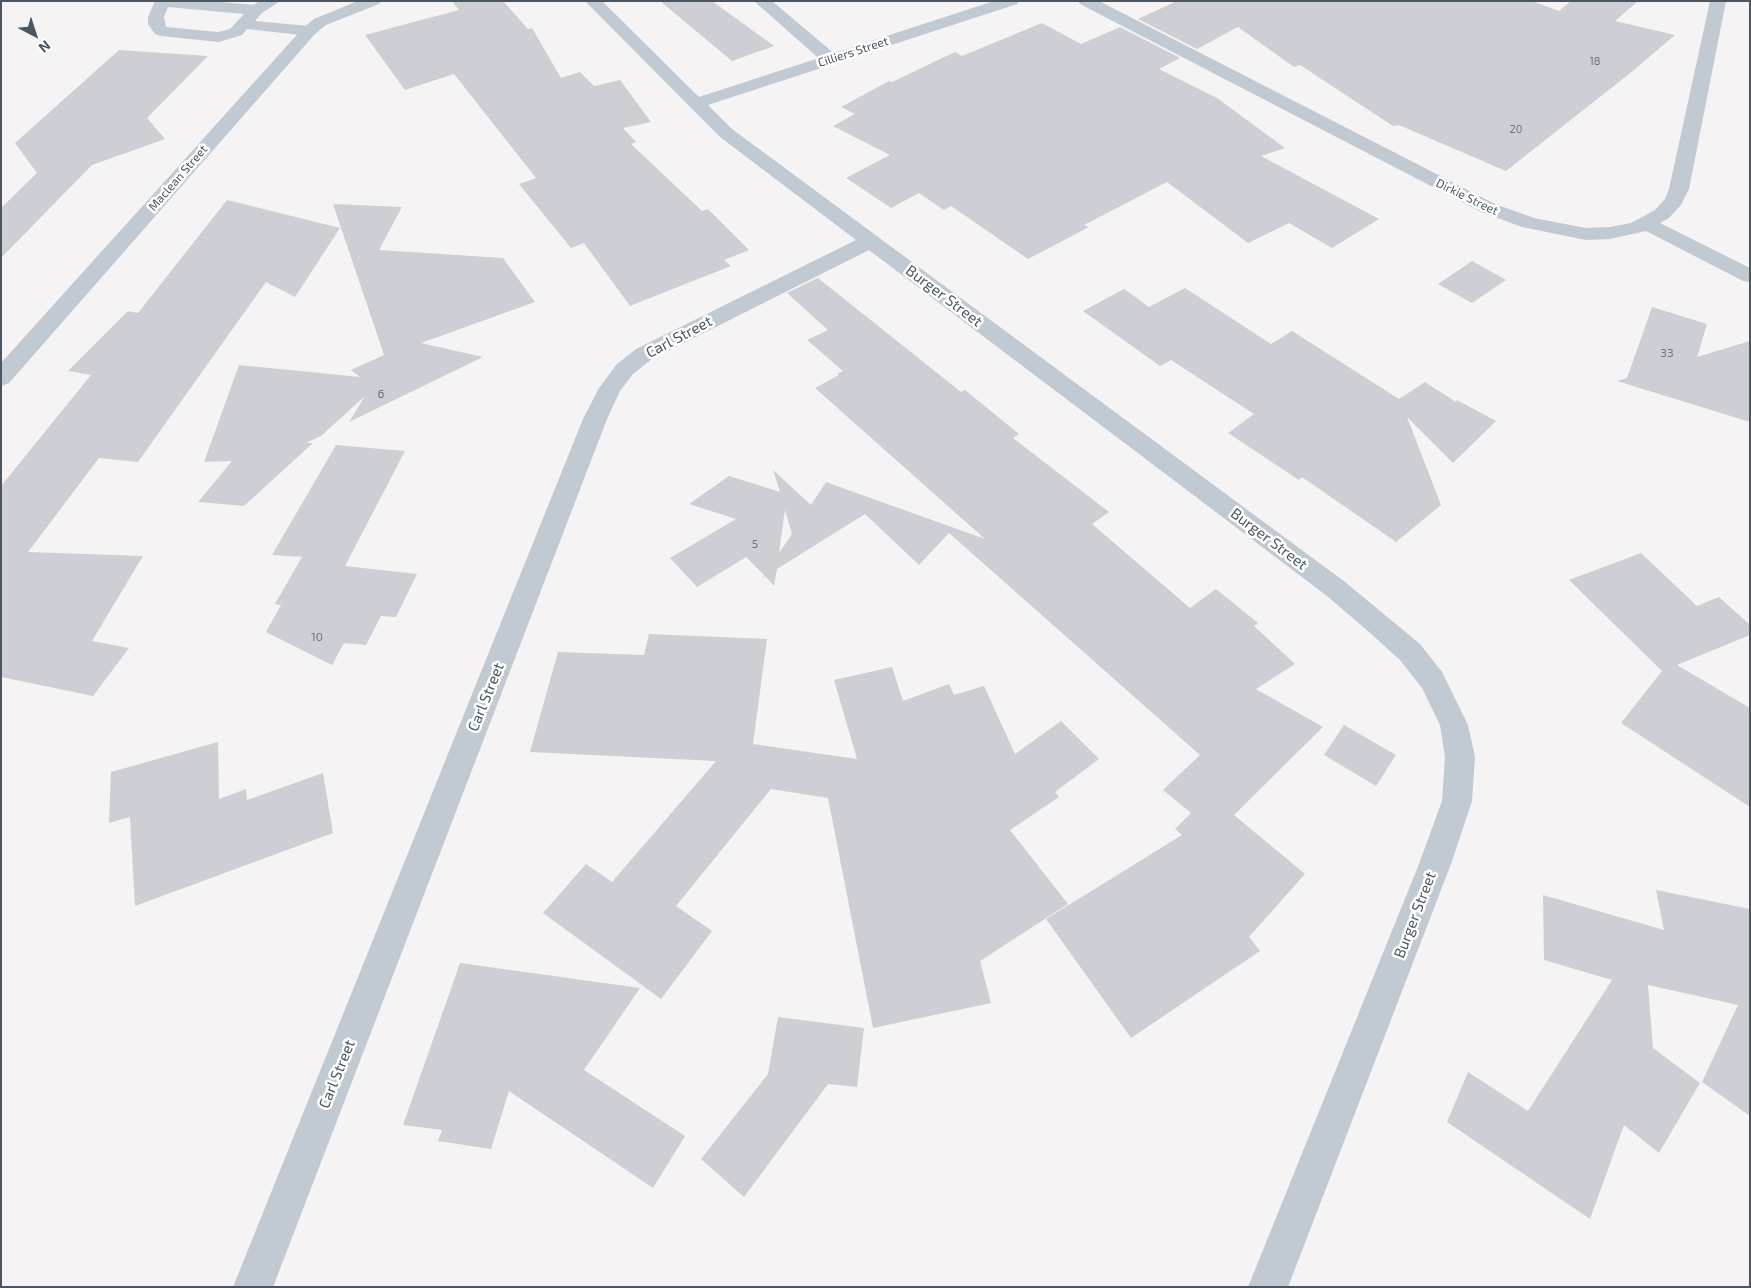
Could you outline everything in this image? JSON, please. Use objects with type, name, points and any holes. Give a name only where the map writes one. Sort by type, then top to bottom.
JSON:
[{"type":"street","points":[[256,10],[163,2],[156,17],[156,24],[161,31],[219,37],[236,32],[256,10],[272,1]]},
{"type":"street","name":"Maclean Street","points":[[1,378],[308,31],[320,22],[373,1]]},
{"type":"street","name":"Burger Street","points":[[592,1],[726,133],[1122,428],[1378,623],[1410,652],[1432,680],[1454,725],[1460,757],[1457,801],[1327,1140],[1268,1287]]},
{"type":"street","points":[[762,1],[830,59]]},
{"type":"street","name":"Cilliers Street","points":[[695,104],[1011,1]]},
{"type":"street","name":"Dirkie Street","points":[[1086,1],[1467,198],[1507,216],[1529,223],[1586,234],[1626,231],[1647,224],[1662,214],[1674,201],[1680,189],[1718,1]]},
{"type":"street","points":[[242,24],[308,31]]},
{"type":"street","points":[[1647,224],[1750,276]]},
{"type":"street","name":"Carl Street","points":[[253,1287],[592,428],[610,388],[625,370],[644,354],[870,241]]},
{"type":"building","points":[[452,1],[503,1],[528,29],[532,28],[561,78],[580,72],[594,86],[620,80],[651,122],[623,128],[636,142],[631,144],[702,211],[708,209],[749,250],[724,260],[731,266],[630,306],[584,243],[571,248],[519,184],[536,178],[454,74],[405,90],[365,35],[459,10]]},
{"type":"building","points":[[660,1],[712,1],[774,46],[732,61]]},
{"type":"building","points":[[1177,1],[1532,1],[1559,11],[1571,1],[1638,1],[1615,21],[1675,35],[1634,70],[1506,171],[1399,125],[1393,126],[1300,65],[1294,67],[1238,27],[1197,49],[1138,19]]},
{"type":"building","points":[[1042,23],[1081,44],[1120,27],[1180,58],[1159,69],[1217,98],[1285,148],[1261,156],[1379,219],[1332,248],[1289,223],[1248,243],[1167,182],[1084,225],[1089,227],[1028,259],[951,206],[944,210],[919,193],[891,208],[846,178],[890,155],[833,126],[855,114],[841,107],[889,81],[892,82],[955,52],[962,56]]},
{"type":"building","points":[[119,50],[208,56],[147,118],[165,139],[92,165],[1,258],[1,208],[37,173],[15,143]]},
{"type":"building","points":[[227,200],[340,228],[295,297],[266,282],[138,462],[99,458],[28,552],[143,556],[92,641],[129,648],[93,696],[1,677],[1,486],[91,375],[68,371],[128,311],[138,313]]},
{"type":"building","points":[[333,204],[402,207],[379,250],[503,258],[535,302],[421,343],[483,357],[349,422],[365,396],[321,436],[306,443],[313,443],[244,506],[198,502],[232,461],[204,462],[239,365],[360,377],[351,370],[384,355]]},
{"type":"building","points":[[1472,261],[1506,280],[1472,303],[1438,284]]},
{"type":"building","points":[[818,278],[961,392],[965,390],[1019,434],[1013,438],[1109,512],[1092,524],[1190,608],[1216,589],[1258,623],[1254,626],[1295,664],[1256,689],[1323,727],[1234,815],[1305,874],[1249,937],[1260,951],[1131,1038],[1046,919],[1182,835],[1175,829],[1191,813],[1163,790],[1200,755],[949,533],[919,565],[865,514],[777,569],[774,586],[765,576],[763,578],[764,575],[746,557],[697,587],[670,558],[736,519],[689,504],[729,476],[780,492],[773,470],[811,505],[826,482],[985,539],[815,388],[843,371],[807,340],[828,330],[787,293]],"holes":[[[785,510],[792,534],[779,553]]]},
{"type":"building","points":[[1185,288],[1271,344],[1292,331],[1399,399],[1425,382],[1456,402],[1457,400],[1496,421],[1453,463],[1407,417],[1441,505],[1396,542],[1302,477],[1299,480],[1228,433],[1254,414],[1171,360],[1160,366],[1083,311],[1124,289],[1149,307]]},
{"type":"building","points":[[1652,307],[1707,324],[1697,357],[1750,341],[1750,422],[1617,381],[1627,378]]},
{"type":"building","points":[[336,445],[405,451],[345,566],[417,574],[396,617],[381,616],[366,645],[344,643],[332,665],[266,632],[281,605],[275,604],[302,557],[272,555]]},
{"type":"building","points":[[1641,553],[1697,606],[1719,597],[1750,625],[1750,635],[1677,665],[1750,708],[1750,807],[1621,723],[1662,671],[1569,580]]},
{"type":"building","points":[[649,634],[767,639],[753,744],[857,759],[834,680],[892,667],[903,701],[949,684],[954,695],[984,686],[1015,754],[1061,721],[1099,759],[1055,792],[1059,797],[1010,830],[1068,904],[980,961],[991,1003],[873,1028],[828,798],[771,789],[676,906],[712,931],[661,999],[543,913],[586,864],[612,882],[716,761],[530,752],[558,652],[644,655]]},
{"type":"building","points":[[1344,725],[1396,755],[1376,786],[1324,755]]},
{"type":"building","points":[[218,742],[219,799],[246,789],[247,800],[323,773],[333,833],[135,906],[130,817],[109,823],[111,772]]},
{"type":"building","points":[[1656,890],[1750,909],[1750,1116],[1702,1082],[1738,1005],[1648,985],[1653,1048],[1700,1083],[1659,1153],[1624,1125],[1590,1219],[1447,1122],[1468,1072],[1528,1111],[1612,980],[1544,960],[1543,895],[1664,930]]},
{"type":"building","points":[[460,963],[640,988],[584,1070],[685,1136],[653,1188],[509,1091],[491,1149],[438,1141],[442,1130],[403,1125]]},
{"type":"building","points":[[778,1017],[864,1028],[857,1087],[828,1084],[744,1197],[701,1159],[768,1074]]}]
